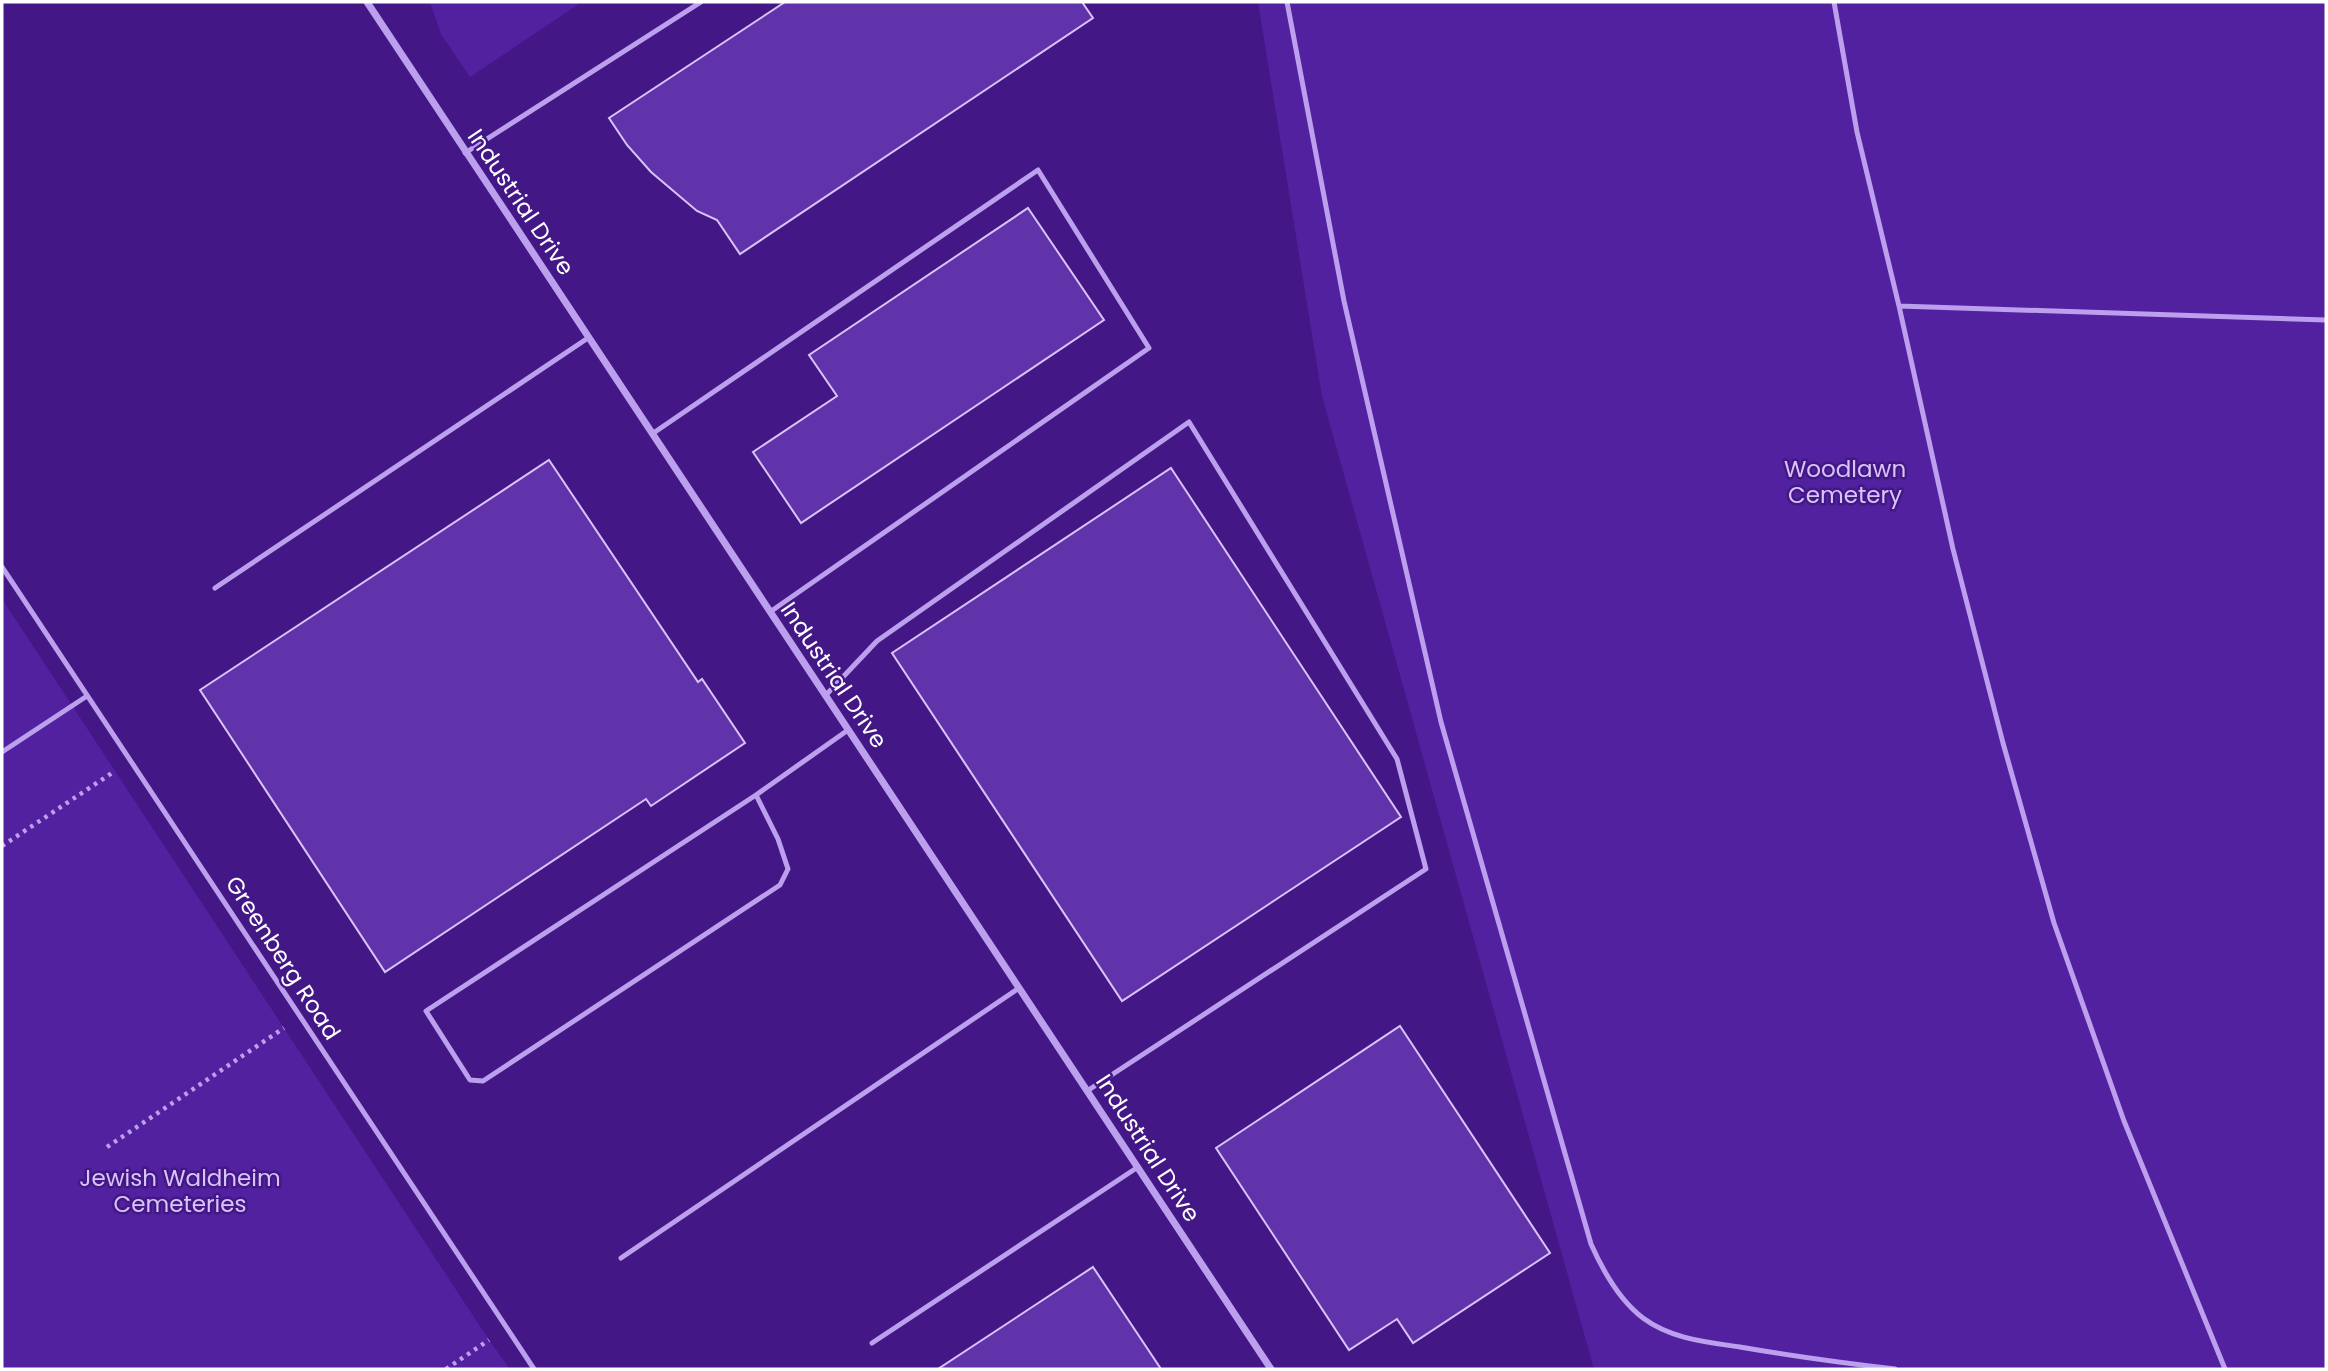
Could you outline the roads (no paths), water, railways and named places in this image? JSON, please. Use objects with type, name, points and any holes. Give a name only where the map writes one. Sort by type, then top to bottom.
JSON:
[{"type":"street","name":"Industrial Drive","points":[[367,2],[1271,1369]]},
{"type":"lane","points":[[465,153],[702,2]]},
{"type":"lane","points":[[1287,2],[1344,301],[1441,722],[1591,1244],[1605,1273],[1622,1297],[1642,1318],[1667,1331],[1690,1339],[1768,1352],[1895,1369]]},
{"type":"lane","points":[[1834,2],[1857,132],[1953,549],[2054,923],[2124,1121],[2225,1369]]},
{"type":"lane","points":[[652,434],[1038,170],[1149,348],[770,612]]},
{"type":"lane","points":[[1899,306],[2326,320]]},
{"type":"lane","points":[[215,588],[588,338]]},
{"type":"lane","points":[[825,696],[877,641],[1189,422],[1397,759],[1426,869],[1087,1091]]},
{"type":"lane","name":"Greenberg Road","points":[[2,567],[534,1369]]},
{"type":"lane","points":[[2,752],[88,696]]},
{"type":"lane","points":[[756,795],[778,839],[789,869],[780,885],[484,1081],[470,1080],[426,1011],[756,795],[848,730]]},
{"type":"lane","points":[[621,1258],[1019,988]]},
{"type":"lane","points":[[872,1343],[1138,1167]]},
{"type":"park label","name":"Woodlawn Cemetery","points":[[1845,482]]},
{"type":"park label","name":"Jewish Waldheim Cemeteries","points":[[180,1191]]}]
